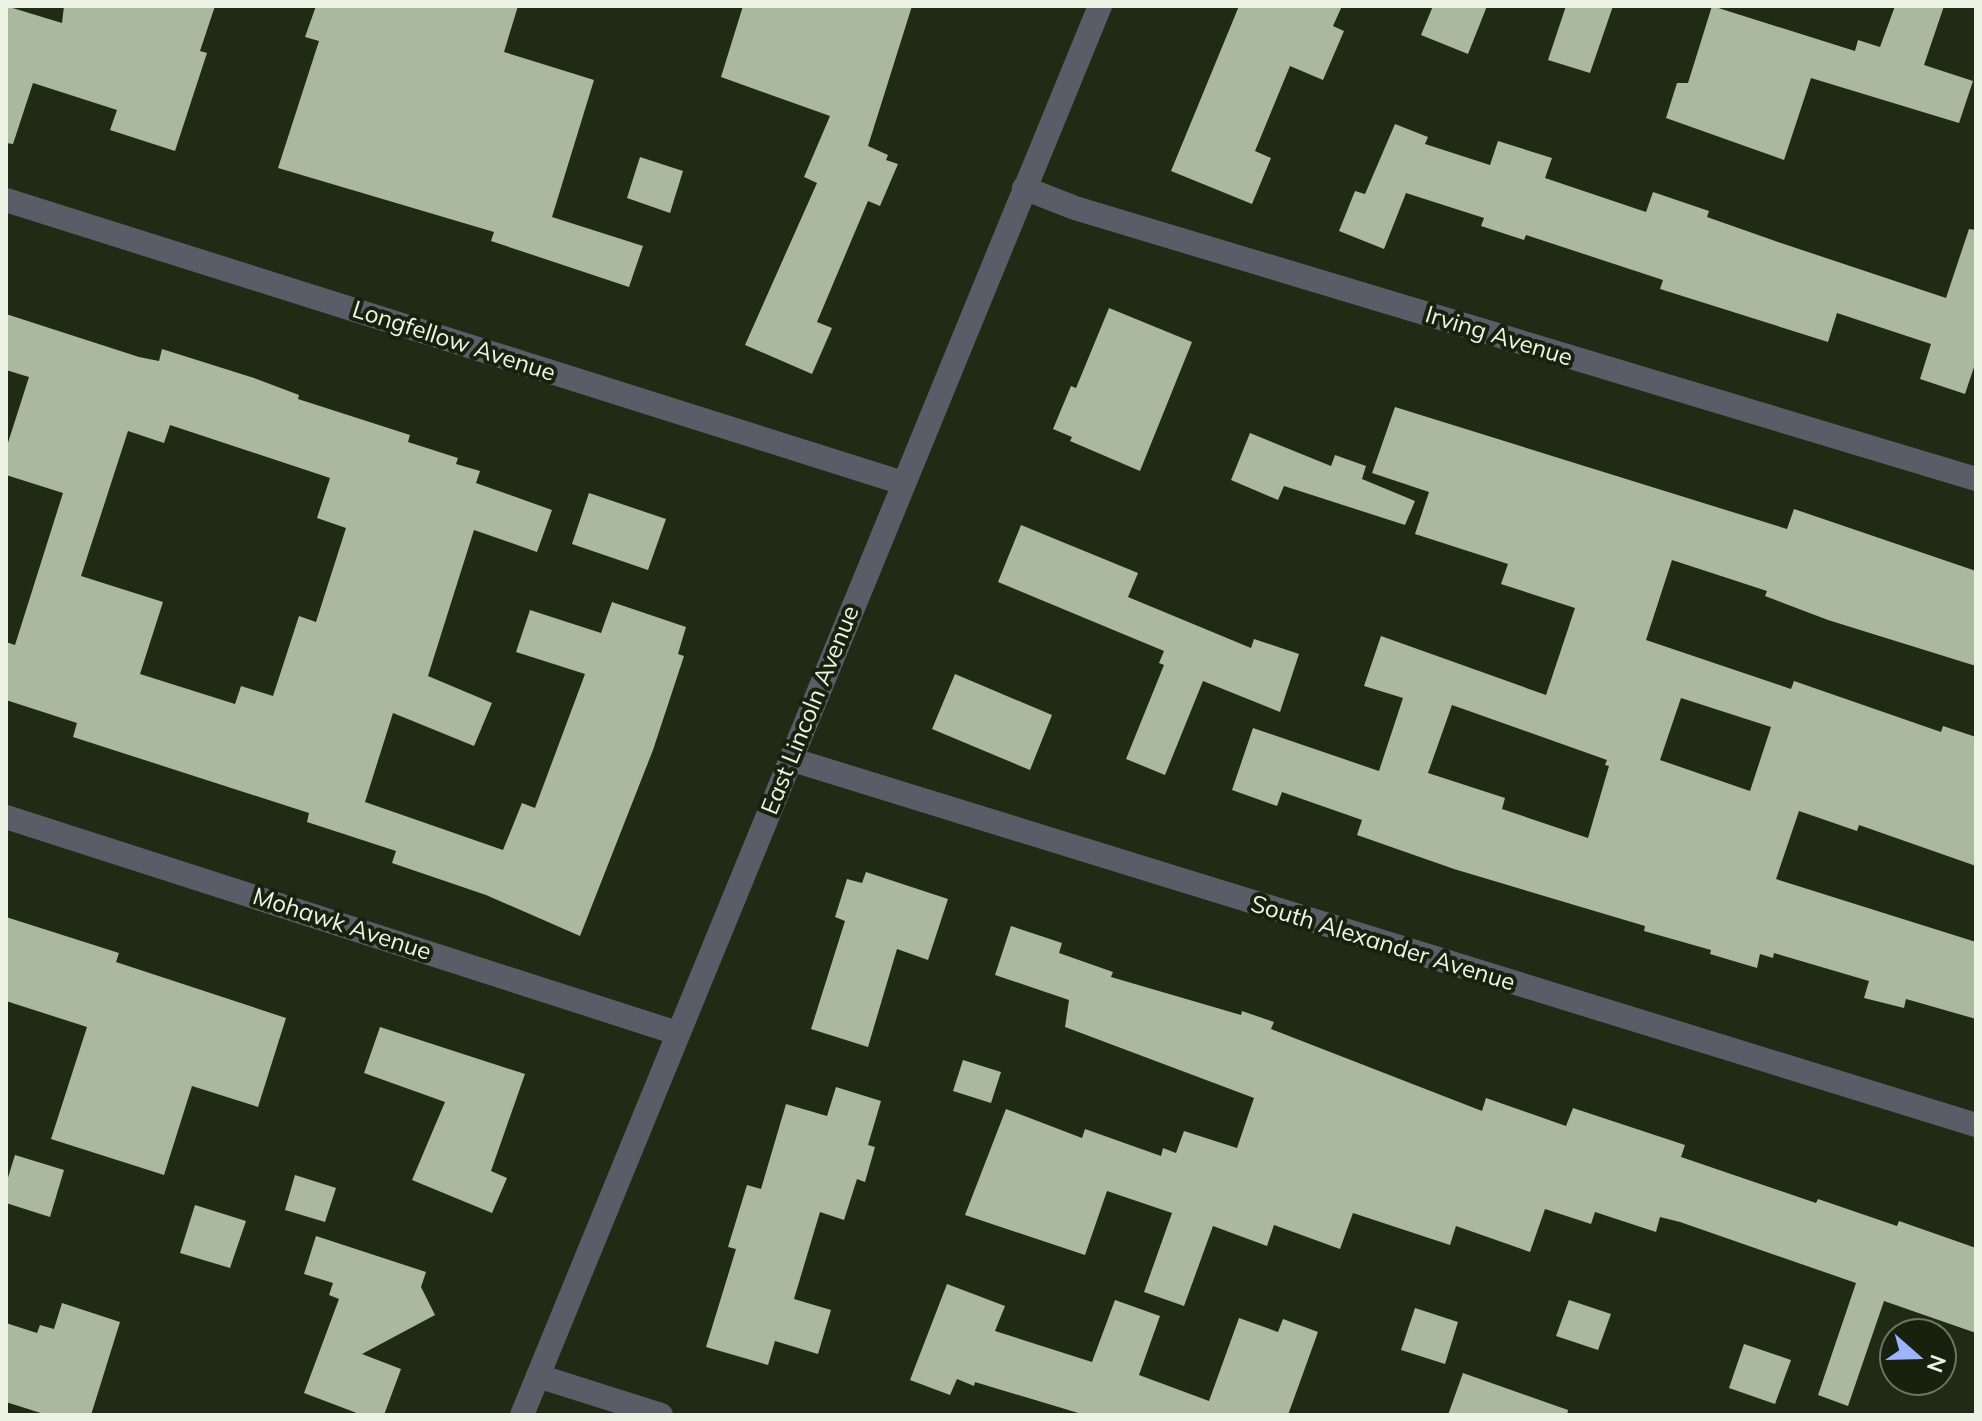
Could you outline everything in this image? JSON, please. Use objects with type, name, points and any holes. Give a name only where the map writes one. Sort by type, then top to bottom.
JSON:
[{"type":"street","name":"East Lincoln Avenue","points":[[522,1415],[1100,6]]},
{"type":"street","name":"Irving Avenue","points":[[1024,188],[1075,208],[1976,479]]},
{"type":"street","name":"Longfellow Avenue","points":[[6,200],[903,483]]},
{"type":"street","name":"South Alexander Avenue","points":[[790,759],[1976,1125]]},
{"type":"street","name":"Mohawk Avenue","points":[[6,817],[677,1033]]},
{"type":"street","points":[[538,1376],[661,1415]]},
{"type":"building","points":[[6,6],[62,23],[64,6],[215,6],[200,51],[207,53],[175,151],[110,130],[117,110],[33,83],[13,144],[6,143]]},
{"type":"building","points":[[316,6],[518,6],[504,52],[594,80],[552,217],[643,246],[629,287],[491,241],[494,232],[278,168],[319,41],[305,37]]},
{"type":"building","points":[[743,6],[912,6],[868,146],[888,155],[886,160],[898,164],[880,206],[868,201],[817,322],[832,328],[812,374],[745,345],[817,183],[804,177],[830,116],[721,77]]},
{"type":"building","points":[[1239,6],[1342,6],[1333,26],[1344,31],[1323,80],[1290,66],[1255,151],[1271,158],[1252,204],[1171,171]]},
{"type":"building","points":[[1433,6],[1487,6],[1468,54],[1421,35]]},
{"type":"building","points":[[1566,6],[1613,6],[1590,73],[1548,60]]},
{"type":"building","points":[[1712,6],[1855,51],[1858,40],[1880,47],[1895,6],[1944,6],[1924,65],[1973,81],[1959,123],[1811,78],[1784,160],[1666,118],[1677,83],[1688,83]]},
{"type":"building","points":[[1395,124],[1428,137],[1425,144],[1490,165],[1498,141],[1552,158],[1545,178],[1646,212],[1653,192],[1709,211],[1707,217],[1946,298],[1969,229],[1976,230],[1976,361],[1965,394],[1920,379],[1931,344],[1837,313],[1828,342],[1660,289],[1663,280],[1526,235],[1524,240],[1481,226],[1484,218],[1406,193],[1384,249],[1339,231],[1355,191],[1365,194]]},
{"type":"building","points":[[640,157],[683,171],[670,213],[627,198]]},
{"type":"building","points":[[1109,308],[1192,342],[1140,471],[1070,441],[1072,437],[1053,429],[1071,386],[1076,388]]},
{"type":"building","points":[[6,314],[139,357],[159,361],[162,349],[254,378],[299,395],[298,399],[410,435],[408,442],[458,458],[456,464],[480,471],[476,483],[552,510],[537,552],[474,530],[428,676],[492,703],[474,746],[393,713],[365,802],[503,850],[522,803],[535,808],[585,674],[516,652],[530,610],[601,633],[612,602],[686,627],[678,654],[684,656],[653,750],[580,936],[486,895],[392,863],[396,851],[307,822],[309,813],[73,737],[77,723],[6,700],[6,642],[15,645],[63,493],[6,475],[6,449],[29,377],[6,370]],"holes":[[[170,425],[330,478],[317,518],[346,528],[316,622],[299,616],[273,696],[241,686],[235,704],[140,674],[163,602],[81,576],[128,431],[164,443]]]},
{"type":"building","points":[[1395,407],[1787,529],[1794,509],[1976,571],[1976,666],[1828,620],[1765,596],[1767,591],[1672,560],[1646,640],[1791,689],[1794,681],[1941,732],[1943,726],[1976,737],[1976,866],[1859,825],[1857,831],[1799,811],[1776,879],[1976,942],[1976,1019],[1906,999],[1904,1008],[1864,998],[1869,981],[1774,953],[1773,958],[1760,954],[1757,968],[1710,954],[1711,950],[1644,931],[1645,926],[1454,869],[1357,835],[1362,820],[1282,792],[1277,806],[1232,790],[1253,728],[1379,771],[1403,698],[1364,686],[1381,636],[1546,695],[1575,608],[1501,584],[1508,564],[1415,534],[1429,492],[1372,473]],"holes":[[[1681,698],[1771,727],[1750,791],[1660,760]],[[1452,705],[1607,760],[1605,765],[1609,766],[1588,838],[1502,809],[1505,798],[1428,773]]]},
{"type":"building","points":[[1250,433],[1331,466],[1335,455],[1366,466],[1362,479],[1415,501],[1405,525],[1284,486],[1278,500],[1231,480]]},
{"type":"building","points":[[589,493],[666,519],[648,570],[572,544]]},
{"type":"building","points":[[1021,525],[1138,573],[1128,597],[1251,648],[1254,639],[1299,654],[1280,712],[1203,681],[1165,775],[1126,759],[1164,665],[1159,663],[1164,651],[998,582]]},
{"type":"building","points":[[955,674],[1052,715],[1030,770],[932,729]]},
{"type":"building","points":[[866,872],[948,899],[928,960],[897,949],[868,1047],[811,1029],[845,921],[835,917],[847,879],[862,883]]},
{"type":"building","points":[[6,917],[119,953],[116,962],[286,1018],[258,1107],[192,1086],[164,1175],[51,1139],[87,1027],[6,1001]]},
{"type":"building","points":[[1011,926],[1062,943],[1059,953],[1113,972],[1111,977],[1274,1022],[1271,1029],[1482,1111],[1486,1098],[1566,1126],[1573,1108],[1685,1145],[1681,1157],[1816,1203],[1818,1199],[1897,1226],[1899,1221],[1976,1248],[1976,1333],[1958,1327],[1958,1317],[1930,1317],[1884,1301],[1848,1406],[1818,1395],[1856,1283],[1660,1217],[1656,1232],[1595,1212],[1591,1224],[1545,1209],[1530,1252],[1456,1226],[1450,1245],[1353,1213],[1340,1249],[1274,1225],[1267,1246],[1213,1226],[1184,1306],[1144,1292],[1172,1213],[1107,1191],[1085,1255],[965,1215],[1006,1109],[1082,1138],[1085,1129],[1161,1156],[1163,1148],[1176,1153],[1184,1131],[1237,1148],[1254,1098],[1065,1027],[1069,1000],[995,975]]},
{"type":"building","points":[[380,1027],[525,1074],[491,1171],[507,1178],[492,1213],[412,1180],[445,1102],[364,1073]]},
{"type":"building","points":[[963,1060],[1001,1072],[991,1103],[953,1091]]},
{"type":"building","points":[[836,1087],[881,1101],[868,1145],[875,1147],[865,1182],[857,1179],[844,1220],[820,1212],[794,1299],[831,1310],[818,1354],[775,1341],[768,1365],[706,1347],[736,1249],[728,1247],[747,1185],[761,1189],[786,1104],[827,1116]]},
{"type":"building","points":[[15,1155],[64,1170],[50,1217],[6,1203],[6,1184]]},
{"type":"building","points":[[295,1175],[336,1188],[325,1222],[285,1210]]},
{"type":"building","points":[[195,1205],[246,1221],[230,1268],[180,1253]]},
{"type":"building","points":[[316,1236],[426,1272],[421,1287],[435,1315],[362,1354],[401,1369],[384,1415],[362,1415],[304,1393],[339,1299],[329,1295],[333,1283],[304,1274]]},
{"type":"building","points":[[947,1284],[1005,1306],[995,1331],[1092,1362],[1115,1300],[1160,1316],[1139,1375],[1209,1401],[1239,1318],[1278,1332],[1283,1319],[1318,1332],[1288,1415],[1085,1415],[975,1382],[974,1386],[957,1379],[950,1395],[910,1380]]},
{"type":"building","points":[[1569,1300],[1611,1314],[1598,1350],[1556,1336]]},
{"type":"building","points":[[62,1303],[120,1322],[91,1415],[47,1415],[6,1402],[6,1323],[37,1333],[40,1325],[54,1329]]},
{"type":"building","points":[[1415,1308],[1458,1322],[1445,1364],[1401,1350]]},
{"type":"building","points":[[1744,1344],[1791,1360],[1775,1404],[1729,1388]]},
{"type":"building","points":[[1463,1373],[1568,1410],[1567,1415],[1448,1415]]}]
